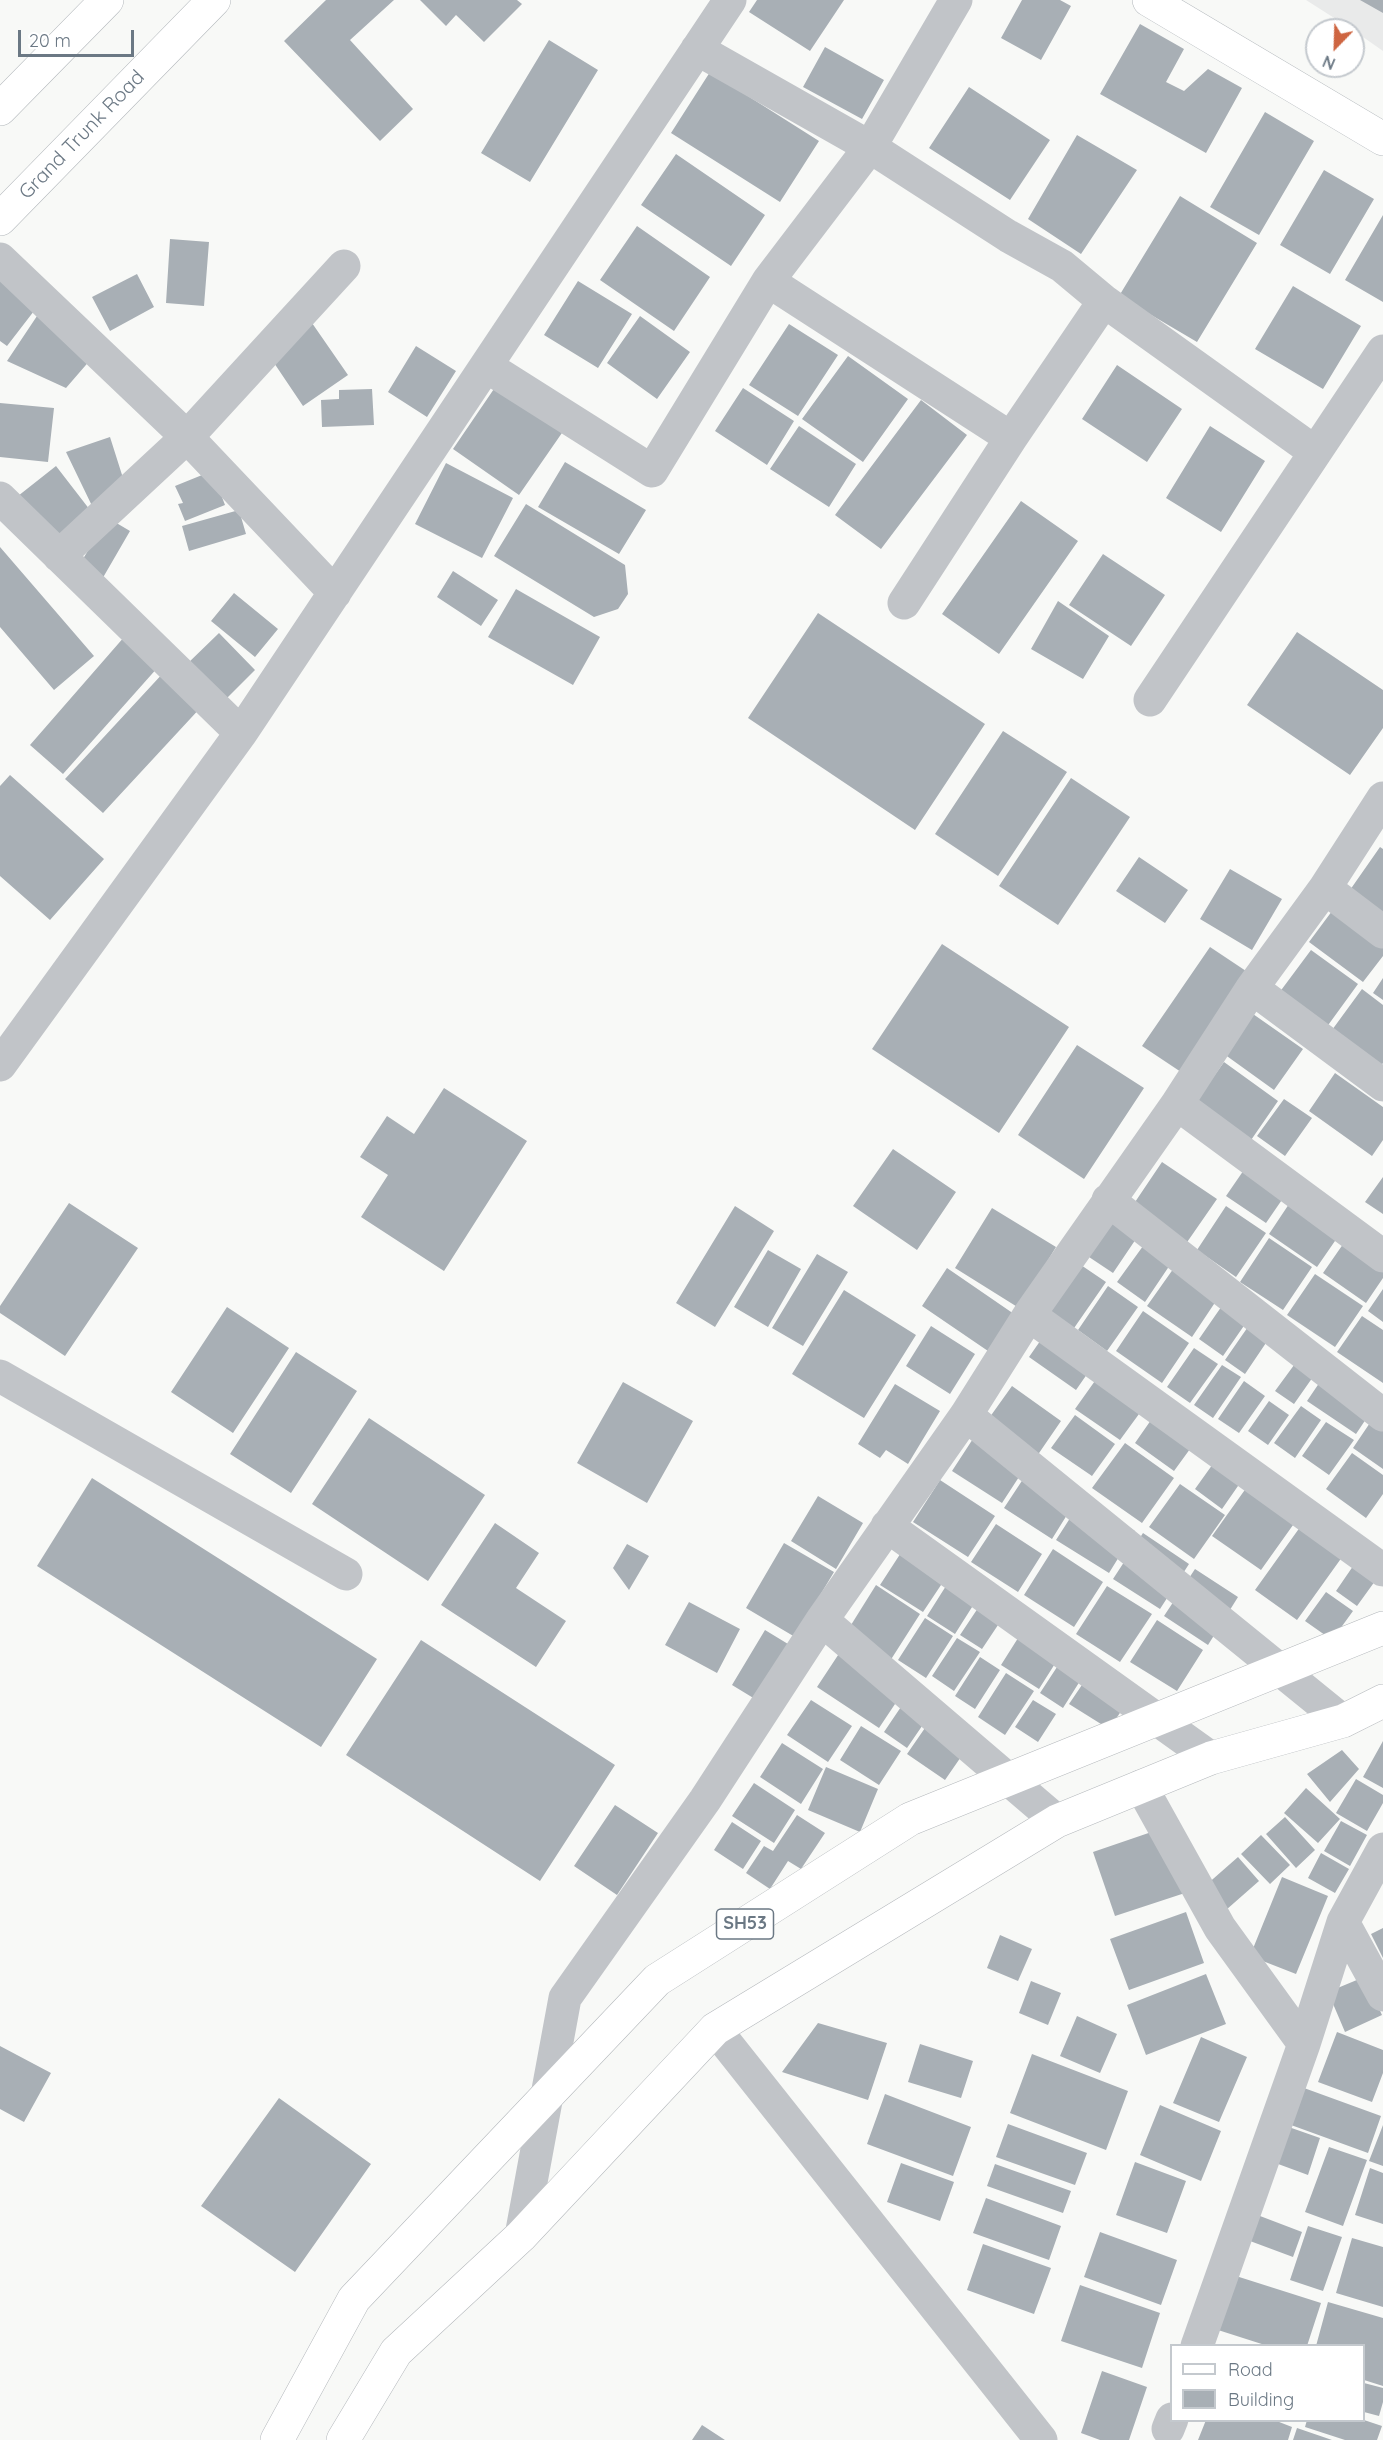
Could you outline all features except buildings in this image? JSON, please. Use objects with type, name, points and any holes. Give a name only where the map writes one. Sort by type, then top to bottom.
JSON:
[{"type":"main road","points":[[0,110],[107,0]]},
{"type":"main road","name":"Grand Trunk Road","points":[[0,219],[214,0]]},
{"type":"main road","points":[[1149,0],[1383,139]]},
{"type":"main road","name":"SH53","points":[[277,2440],[354,2299],[657,1980],[910,1819],[1383,1628]]},
{"type":"main road","points":[[343,2440],[396,2352],[521,2236],[715,2029],[1057,1821],[1211,1758],[1343,1721],[1383,1701]]},
{"type":"street","points":[[0,1065],[242,733],[730,0]]},
{"type":"street","points":[[486,366],[652,471],[768,281],[870,147],[956,0]]},
{"type":"street","points":[[697,50],[870,147],[1008,236],[1062,266],[1104,301],[1315,452]]},
{"type":"street","points":[[0,259],[187,437],[335,593]]},
{"type":"street","points":[[59,556],[187,437],[344,266]]},
{"type":"street","points":[[768,281],[1011,438]]},
{"type":"street","points":[[904,603],[1011,438],[1104,301]]},
{"type":"street","points":[[1150,700],[1383,351]]},
{"type":"street","points":[[0,498],[242,733]]},
{"type":"street","points":[[521,2236],[565,1998],[705,1800],[822,1620],[966,1415],[1029,1315],[1177,1104],[1252,988],[1325,888],[1383,798]]},
{"type":"street","points":[[1325,888],[1383,932]]},
{"type":"street","points":[[1252,988],[1383,1085]]},
{"type":"street","points":[[1177,1104],[1383,1256]]},
{"type":"street","points":[[1108,1200],[1383,1414]]},
{"type":"street","points":[[1029,1315],[1383,1570]]},
{"type":"street","points":[[0,1376],[346,1574]]},
{"type":"street","points":[[966,1415],[1343,1721]]},
{"type":"street","points":[[887,1526],[1211,1758]]},
{"type":"street","points":[[822,1620],[1057,1821]]},
{"type":"street","points":[[1141,1786],[1220,1928],[1304,2044]]},
{"type":"street","points":[[1198,2344],[1304,2044],[1343,1922],[1383,1850]]},
{"type":"street","points":[[1343,1922],[1383,1995]]},
{"type":"street","points":[[715,2029],[1041,2440]]},
{"type":"shaded area","points":[[1306,0],[1383,0],[1383,51],[1365,38],[1365,18],[1334,18]]}]
